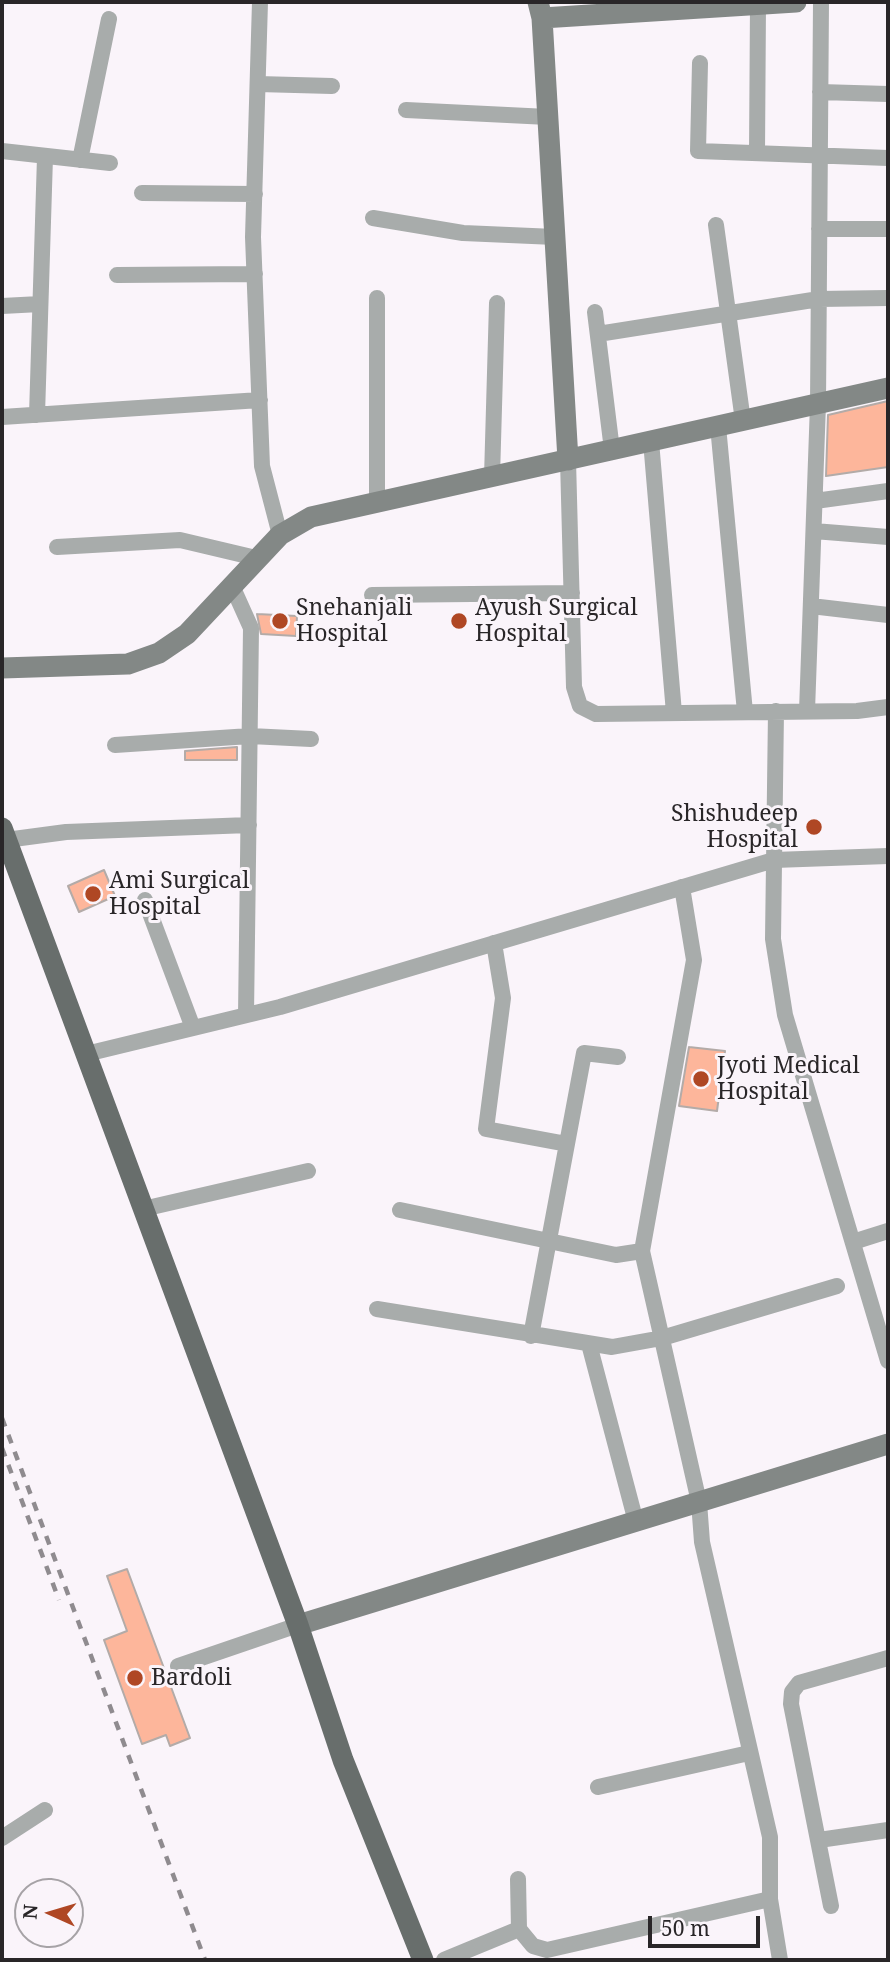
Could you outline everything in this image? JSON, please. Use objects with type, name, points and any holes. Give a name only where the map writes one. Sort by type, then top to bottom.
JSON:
[{"type":"main road","points":[[4,834],[298,1625],[343,1760],[424,1960]]},
{"type":"street","points":[[260,2],[255,274],[262,466],[280,535]]},
{"type":"street","points":[[796,2],[540,10],[568,460],[574,688],[580,706],[596,714],[888,707]]},
{"type":"street","points":[[807,711],[818,404],[821,2]]},
{"type":"street","points":[[757,153],[758,4]]},
{"type":"street","points":[[80,160],[109,19]]},
{"type":"street","points":[[700,63],[698,150],[888,158]]},
{"type":"street","points":[[258,84],[332,86]]},
{"type":"street","points":[[820,92],[888,94]]},
{"type":"street","points":[[406,110],[548,117]]},
{"type":"street","points":[[2,151],[110,163]]},
{"type":"street","points":[[37,415],[45,156]]},
{"type":"street","points":[[142,193],[255,194]]},
{"type":"street","points":[[373,218],[463,233],[555,237]]},
{"type":"street","points":[[716,225],[743,421]]},
{"type":"street","points":[[820,229],[888,229]]},
{"type":"street","points":[[117,275],[255,274]]},
{"type":"street","points":[[377,298],[377,503]]},
{"type":"street","points":[[598,334],[819,299],[888,298]]},
{"type":"street","points":[[492,477],[497,303]]},
{"type":"street","points":[[2,306],[40,304]]},
{"type":"street","points":[[595,312],[612,450]]},
{"type":"street","points":[[2,668],[128,663],[159,653],[187,634],[280,535],[311,517],[888,388]]},
{"type":"street","points":[[2,417],[260,400]]},
{"type":"street","points":[[718,426],[745,712]]},
{"type":"street","points":[[651,441],[674,713]]},
{"type":"street","points":[[815,501],[888,491]]},
{"type":"street","points":[[814,531],[888,537]]},
{"type":"street","points":[[57,547],[180,540],[256,558]]},
{"type":"street","points":[[233,588],[251,628],[246,1015]]},
{"type":"street","points":[[372,595],[572,593]]},
{"type":"street","points":[[811,606],[888,615]]},
{"type":"street","points":[[776,711],[773,939],[785,1015],[888,1361]]},
{"type":"street","points":[[115,745],[250,736],[311,739]]},
{"type":"street","points":[[4,834],[249,825]]},
{"type":"street","points":[[86,1054],[246,1015],[774,860],[888,856]]},
{"type":"street","points":[[682,887],[694,960],[642,1251],[699,1502],[702,1542],[770,1837],[770,1899],[780,1960]]},
{"type":"street","points":[[145,900],[192,1028]]},
{"type":"street","points":[[494,943],[503,998],[486,1129],[567,1144]]},
{"type":"street","points":[[531,1336],[584,1053],[618,1057]]},
{"type":"street","points":[[143,1209],[309,1171]]},
{"type":"street","points":[[400,1210],[616,1255],[642,1251]]},
{"type":"street","points":[[853,1242],[888,1231]]},
{"type":"street","points":[[377,1309],[612,1347],[662,1338],[837,1286]]},
{"type":"street","points":[[589,1344],[636,1522]]},
{"type":"street","points":[[178,1666],[298,1625],[888,1444]]},
{"type":"street","points":[[831,1906],[791,1704],[792,1692],[799,1683],[888,1658]]},
{"type":"street","points":[[598,1787],[749,1753]]},
{"type":"street","points":[[2,1838],[45,1810]]},
{"type":"street","points":[[819,1840],[888,1830]]},
{"type":"street","points":[[518,1879],[519,1929],[533,1946],[547,1950],[770,1899]]},
{"type":"street","points":[[444,1960],[519,1929]]},
{"type":"building","points":[[888,401],[888,467],[826,476],[828,415]]},
{"type":"building","points":[[257,614],[297,616],[296,636],[261,634]]},
{"type":"building","points":[[237,747],[237,760],[185,760],[185,751]]},
{"type":"building","points":[[104,870],[115,896],[79,912],[68,886]]},
{"type":"building","points":[[689,1047],[725,1051],[717,1111],[679,1106]]},
{"type":"building","points":[[127,1569],[190,1738],[170,1746],[166,1735],[142,1744],[104,1640],[127,1631],[107,1576]]},
{"type":"railway","points":[[2,1418],[205,1960]]},
{"type":"railway","points":[[2,1448],[59,1600]]},
{"type":"place","name":"Snehanjali Hospital","points":[[280,621]]},
{"type":"place","name":"Ayush Surgical Hospital","points":[[459,621]]},
{"type":"place","name":"Shishudeep Hospital","points":[[814,827]]},
{"type":"place","name":"Ami Surgical Hospital","points":[[93,894]]},
{"type":"place","name":"Jyoti Medical Hospital","points":[[701,1079]]},
{"type":"place","name":"Bardoli","points":[[135,1678]]}]
